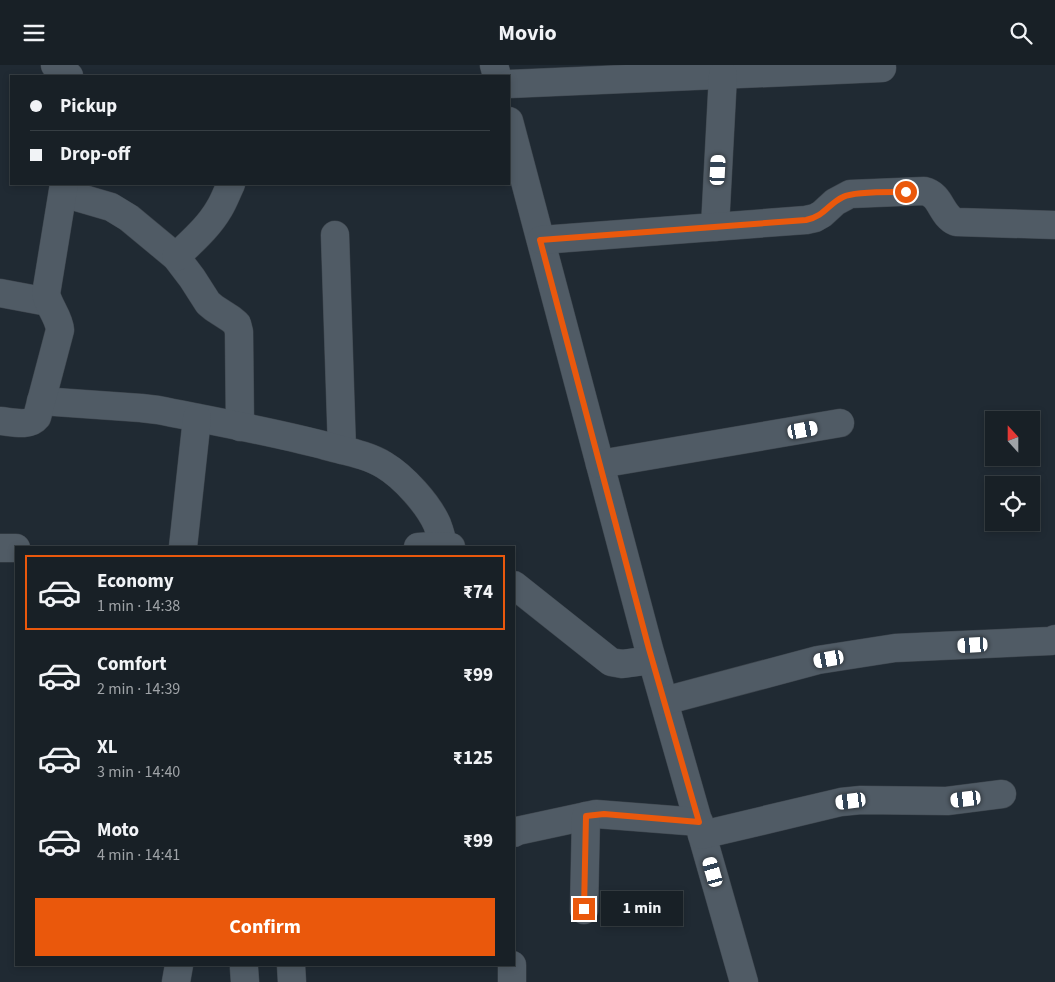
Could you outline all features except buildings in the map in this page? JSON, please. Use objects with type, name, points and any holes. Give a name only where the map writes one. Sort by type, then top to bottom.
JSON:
[{"type":"street","points":[[55,65],[68,75]]},
{"type":"street","points":[[510,84],[882,68]]},
{"type":"street","points":[[715,227],[723,75]]},
{"type":"street","points":[[510,125],[652,660],[744,982]]},
{"type":"street","points":[[176,257],[213,218],[231,185]]},
{"type":"street","points":[[0,421],[26,423],[34,421],[37,417],[60,330],[60,325],[46,294],[63,188],[111,207],[129,218],[176,257],[208,303],[237,324],[239,332],[240,427]]},
{"type":"street","points":[[540,240],[806,220],[815,218],[835,201],[850,195],[924,191],[931,193],[949,219],[956,222],[1055,225]]},
{"type":"street","points":[[335,235],[342,450]]},
{"type":"street","points":[[0,293],[48,301]]},
{"type":"street","points":[[41,401],[141,408],[292,437],[370,457],[402,477],[423,502],[441,533],[438,546]]},
{"type":"street","points":[[183,546],[197,418]]},
{"type":"street","points":[[600,464],[840,423]]},
{"type":"street","points":[[0,548],[15,549]]},
{"type":"street","points":[[515,586],[611,662],[622,664],[652,660]]},
{"type":"street","points":[[664,701],[818,660],[896,648],[1050,641],[1055,639]]},
{"type":"street","points":[[515,832],[586,816],[604,814],[700,828],[862,800],[947,801],[1002,794]]},
{"type":"street","points":[[584,909],[586,816]]},
{"type":"street","points":[[176,982],[179,966]]},
{"type":"street","points":[[291,966],[292,982]]},
{"type":"street","points":[[512,966],[512,982]]},
{"type":"route","points":[[584,909],[586,816],[604,814],[699,822],[649,649],[540,240],[806,220],[822,214],[842,197],[906,192]]}]
